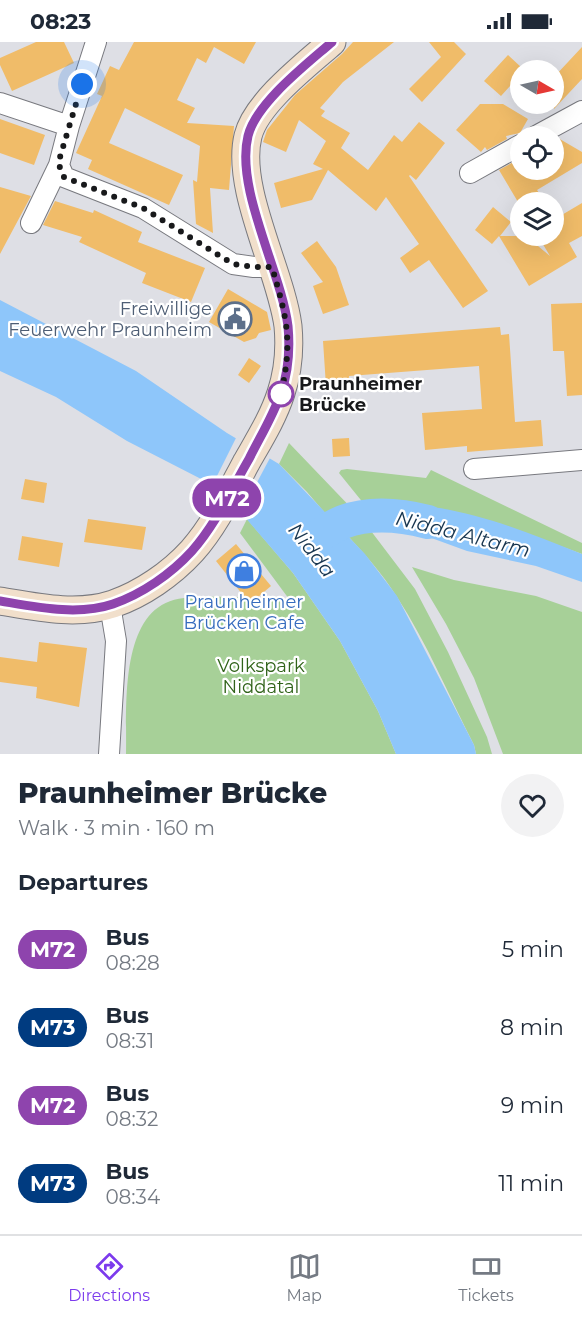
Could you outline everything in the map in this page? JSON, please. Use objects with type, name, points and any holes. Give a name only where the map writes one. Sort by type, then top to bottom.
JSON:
[{"type":"main road","points":[[0,601],[60,609],[110,605],[139,591],[166,573],[190,553],[214,522],[263,432],[281,392],[287,367],[288,325],[249,188],[245,153],[248,134],[257,117],[285,84],[332,42]]},
{"type":"street","points":[[31,223],[59,165],[96,42]]},
{"type":"street","points":[[0,103],[69,126]]},
{"type":"street","points":[[554,126],[582,111]]},
{"type":"street","points":[[470,173],[510,151]]},
{"type":"street","points":[[59,165],[64,177],[143,208],[233,264],[272,267]]},
{"type":"street","points":[[474,469],[582,460]]},
{"type":"street","points":[[109,754],[116,641],[110,605]]},
{"type":"green space","points":[[289,443],[358,515],[331,520],[279,464]]},
{"type":"green space","points":[[347,469],[426,478],[431,470],[582,543],[582,554],[497,523],[432,507],[383,502],[377,520],[339,473]]},
{"type":"green space","name":"Volkspark Niddatal","points":[[247,519],[293,573],[340,641],[378,711],[396,754],[126,754],[127,686],[137,638],[147,618],[163,604],[184,598],[289,599],[240,533]]},
{"type":"green space","points":[[371,531],[415,589],[448,652],[487,737],[492,754],[476,754],[474,745],[408,615],[379,571],[344,532]]},
{"type":"green space","points":[[412,567],[454,580],[536,596],[582,612],[582,754],[503,754],[474,678],[446,624]]},
{"type":"water","name":"Nidda","points":[[0,300],[136,371],[227,433],[279,464],[365,554],[397,596],[474,745],[476,754],[396,754],[378,711],[340,641],[293,573],[244,516],[205,481],[127,441],[56,397],[0,371]]},
{"type":"water","points":[[386,503],[432,507],[471,515],[508,526],[582,554],[582,582],[536,566],[467,551],[415,532],[381,515]]},
{"type":"pier","name":"Praunheimer Brücke","points":[[237,436],[271,456],[239,516],[210,490]]},
{"type":"building","points":[[36,42],[64,42],[74,63],[12,91],[0,65],[0,58]]},
{"type":"building","points":[[134,42],[256,42],[244,64],[214,47],[206,63],[197,58],[177,100],[195,108],[187,123],[234,126],[229,190],[210,188],[213,233],[196,224],[193,180],[197,182],[200,146],[125,108],[109,143],[183,175],[169,205],[88,169],[92,160],[76,153],[102,96],[97,94],[110,66],[119,70]]},
{"type":"building","points":[[353,42],[394,42],[343,82],[320,108],[325,111],[321,116],[350,133],[341,148],[368,170],[394,135],[402,142],[419,122],[445,143],[416,180],[409,176],[488,291],[463,308],[429,260],[410,273],[400,258],[419,244],[386,197],[376,211],[328,170],[312,200],[281,208],[274,183],[323,169],[313,164],[326,141],[299,120],[286,152],[263,142],[267,130],[295,95]]},
{"type":"building","points":[[429,42],[454,42],[466,54],[422,102],[409,89],[441,57]]},
{"type":"building","points":[[582,47],[582,79],[564,98],[564,66]]},
{"type":"building","points":[[508,55],[513,60],[510,60],[510,86],[501,96],[484,81]]},
{"type":"building","points":[[480,104],[503,104],[510,108],[510,114],[520,114],[528,119],[524,126],[510,126],[510,135],[506,136],[507,139],[487,150],[485,147],[481,152],[456,130]]},
{"type":"building","points":[[0,119],[45,135],[34,165],[0,153]]},
{"type":"building","points":[[564,142],[582,152],[582,163],[564,174]]},
{"type":"building","points":[[510,164],[510,180],[554,180],[537,190],[538,192],[512,192],[499,170]]},
{"type":"building","points":[[0,187],[31,196],[0,254]]},
{"type":"building","points":[[55,201],[93,213],[94,210],[142,232],[138,242],[205,268],[191,302],[142,283],[146,273],[79,242],[82,237],[43,225]]},
{"type":"building","points":[[582,203],[582,236],[569,243],[577,257],[529,286],[499,236],[492,244],[475,230],[493,207],[510,221],[500,236],[510,236],[510,246],[538,246],[550,256],[544,246],[564,246],[564,214]]},
{"type":"building","points":[[317,241],[336,267],[349,305],[323,314],[313,286],[323,282],[301,253]]},
{"type":"building","points":[[228,289],[267,312],[271,330],[259,333],[256,338],[244,342],[209,322]]},
{"type":"building","points":[[582,303],[582,395],[567,396],[564,351],[553,351],[551,304]]},
{"type":"building","points":[[500,327],[501,335],[509,334],[515,422],[541,420],[543,446],[467,452],[467,446],[425,450],[422,413],[482,409],[479,366],[349,376],[350,384],[326,386],[323,341]]},
{"type":"building","points":[[249,358],[261,366],[249,383],[238,375]]},
{"type":"building","points":[[349,438],[350,456],[333,457],[332,439]]},
{"type":"building","points":[[25,479],[47,483],[44,503],[21,499]]},
{"type":"building","points":[[88,519],[146,527],[142,550],[84,542]]},
{"type":"building","points":[[22,536],[63,543],[59,567],[18,560]]},
{"type":"building","points":[[236,544],[271,586],[250,604],[216,561]]},
{"type":"building","points":[[39,642],[87,648],[79,707],[36,698],[37,687],[0,682],[0,657],[37,662]]},
{"type":"waterway","name":"Nidda Altarm","points":[[310,541],[339,524],[364,517],[396,516],[428,522]]},
{"type":"bus line","name":"M72","points":[[0,601],[50,609],[110,605],[159,580],[190,553],[214,522],[272,415],[287,367],[288,325],[249,188],[245,153],[248,134],[257,117],[285,84],[332,42]]},
{"type":"place","name":"Freiwillige Feuerwehr Praunheim","points":[[235,319]]},
{"type":"place","name":"Praunheimer Brücke","points":[[281,394]]},
{"type":"place","name":"Praunheimer Brücken Cafe","points":[[244,571]]},
{"type":"route","points":[[82,84],[60,157],[59,165],[64,177],[143,208],[233,264],[272,267],[288,325],[287,367],[281,394]]}]
